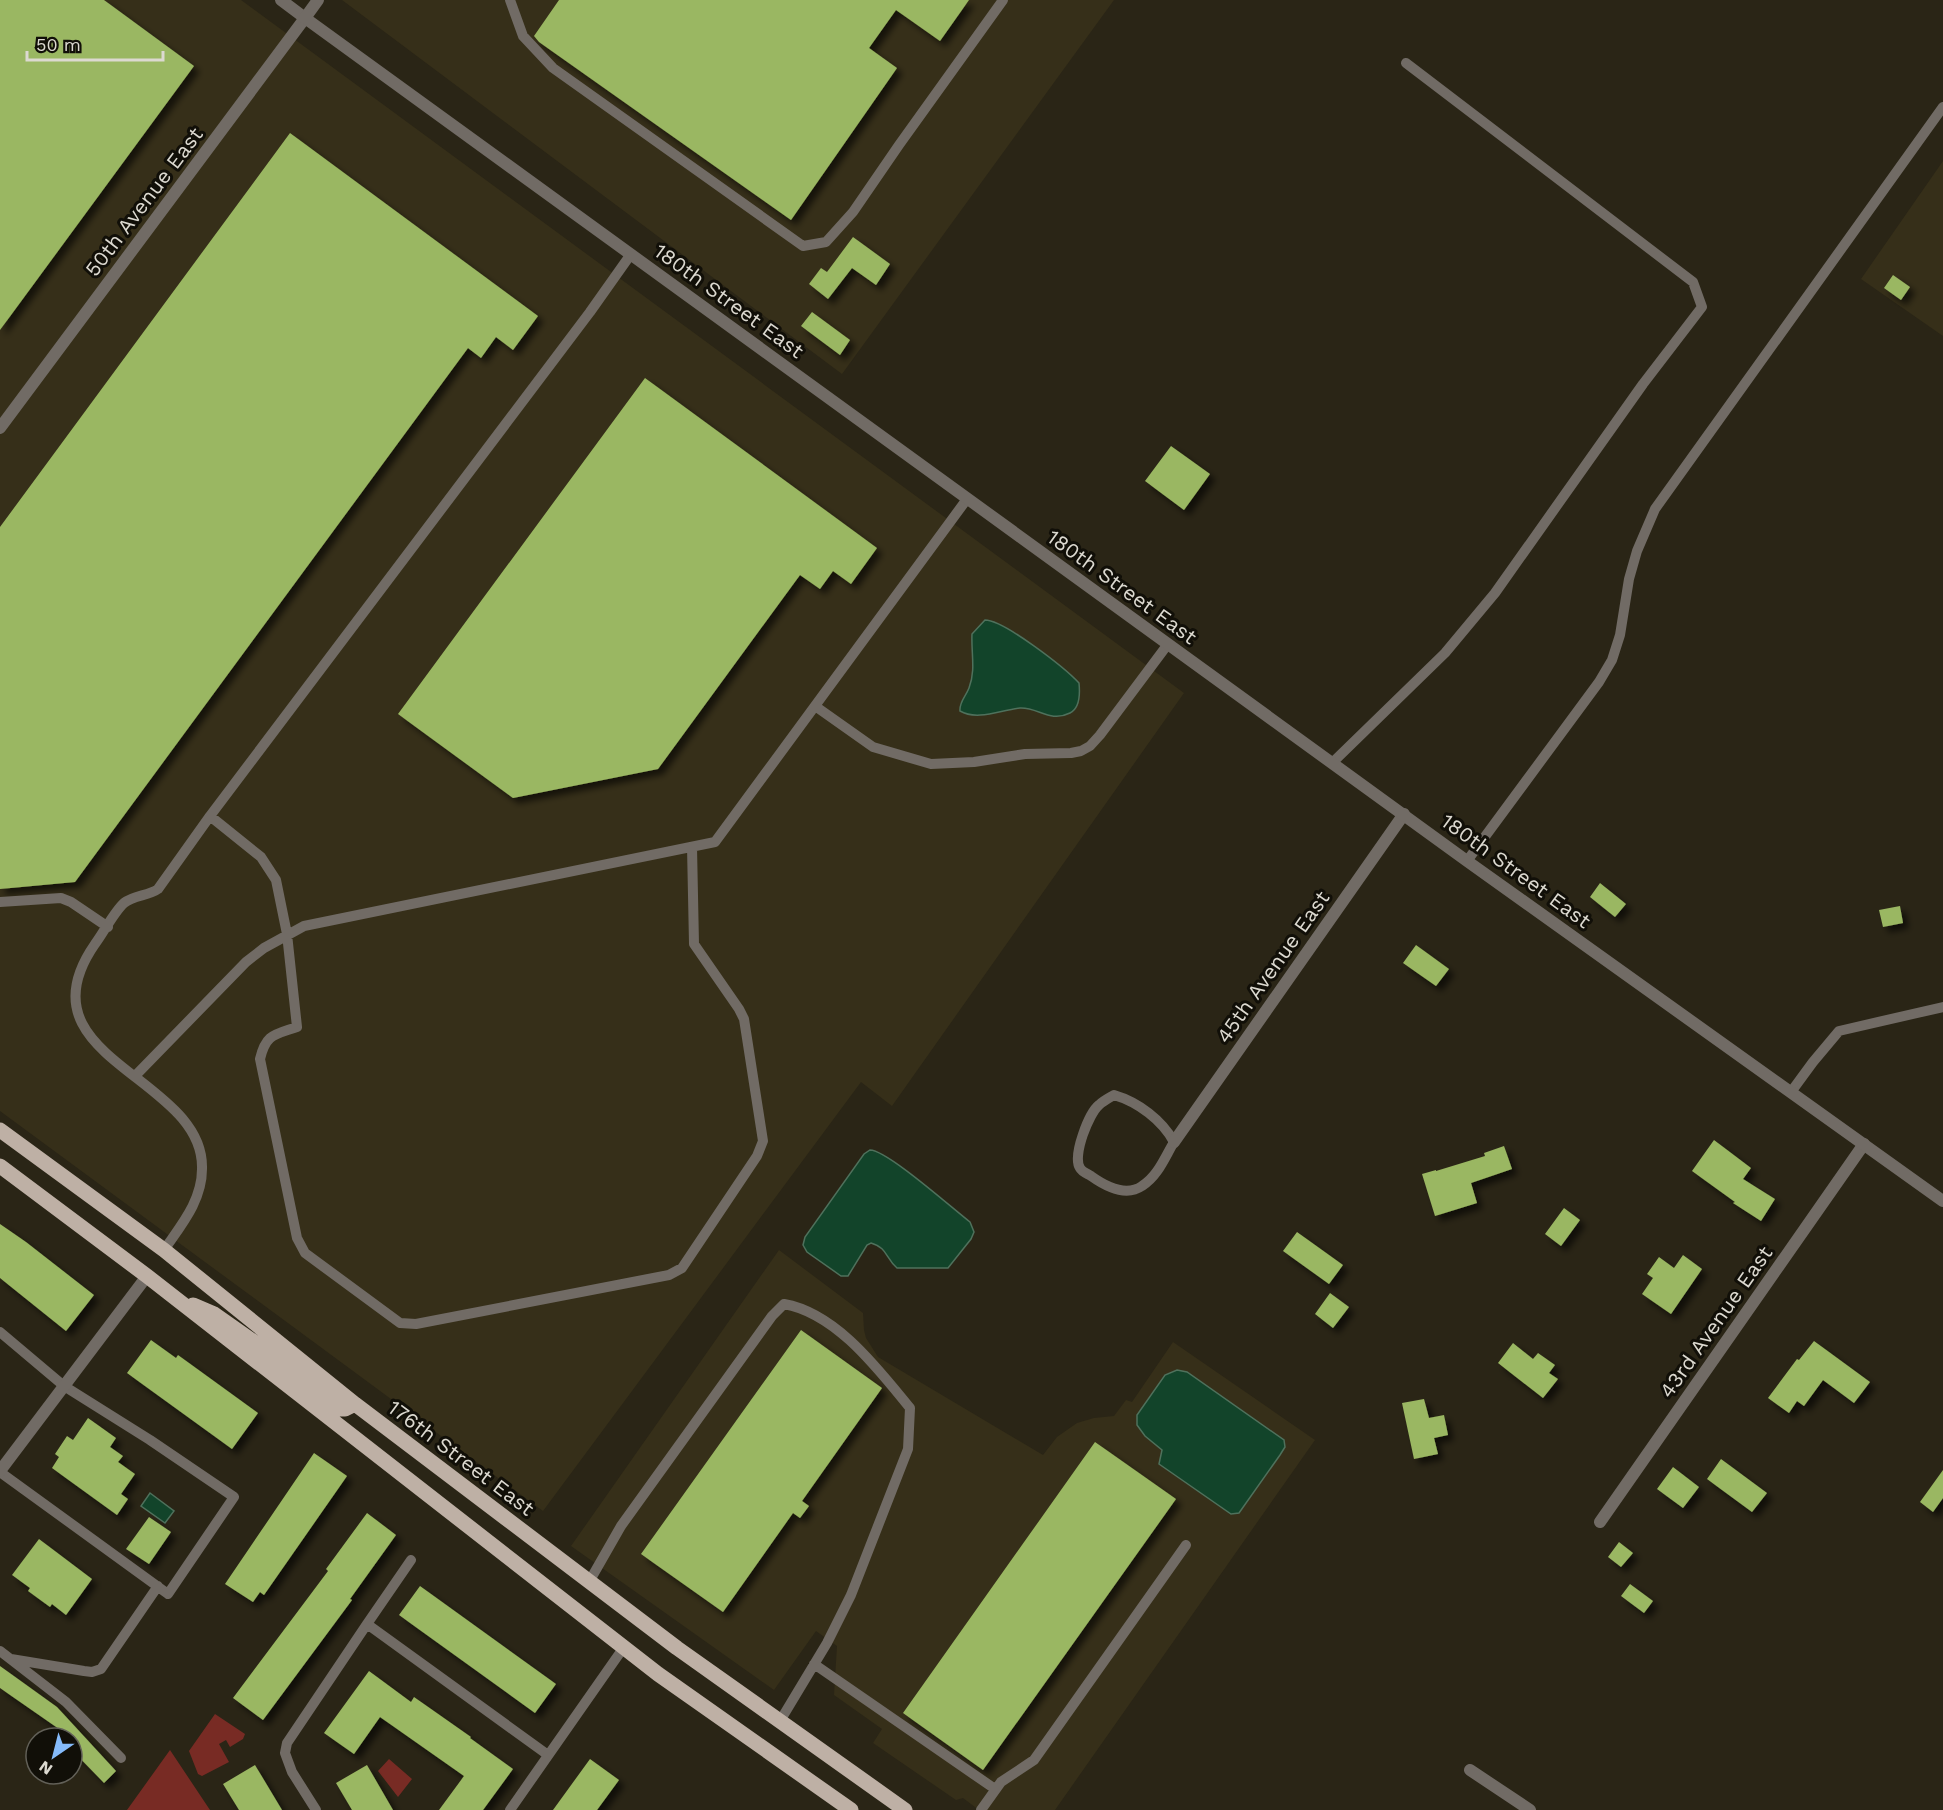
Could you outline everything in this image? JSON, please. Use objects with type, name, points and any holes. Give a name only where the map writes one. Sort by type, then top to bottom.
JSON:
[{"type":"main road","name":"176th Street East","points":[[0,1130],[164,1250],[355,1404],[589,1582],[677,1648],[905,1810]]},
{"type":"main road","points":[[0,1166],[177,1299],[658,1674],[851,1810]]},
{"type":"main road","points":[[177,1299],[214,1314],[267,1351],[340,1409],[355,1404]]},
{"type":"street","name":"180th Street East","points":[[281,0],[1467,861],[1943,1201]]},
{"type":"street","name":"50th Avenue East","points":[[0,428],[318,0]]},
{"type":"street","name":"45th Avenue East","points":[[1174,1142],[1404,814]]},
{"type":"street","name":"43rd Avenue East","points":[[1600,1522],[1864,1144]]},
{"type":"street","points":[[0,1471],[147,1276]]},
{"type":"street","points":[[1470,1770],[1530,1810]]},
{"type":"lane","points":[[510,0],[523,36],[554,68],[803,246],[826,242],[853,212],[1003,0]]},
{"type":"lane","points":[[1332,763],[1445,653],[1495,593],[1643,384],[1702,307],[1692,282],[1406,63]]},
{"type":"lane","points":[[1467,861],[1599,682],[1612,660],[1620,635],[1631,570],[1655,509],[1943,107]]},
{"type":"lane","points":[[164,1250],[194,1204],[200,1189],[203,1167],[201,1153],[190,1128],[175,1112],[88,1034],[75,1008],[75,994],[85,959],[124,904],[158,889],[210,816],[590,312],[631,254]]},
{"type":"lane","points":[[135,1077],[246,962],[264,948],[304,926],[715,842],[967,499]]},
{"type":"lane","points":[[815,706],[873,747],[932,764],[974,762],[1025,754],[1071,753],[1090,746],[1100,735],[1168,644]]},
{"type":"lane","points":[[210,816],[261,857],[270,867],[276,880],[287,934],[297,1027],[272,1035],[263,1045],[260,1059],[297,1238],[305,1252],[400,1323],[416,1324],[669,1275],[682,1268],[757,1156],[763,1141],[744,1019],[694,944],[692,847]]},
{"type":"lane","points":[[0,902],[61,898],[71,902],[108,927]]},
{"type":"lane","points":[[1791,1092],[1839,1032],[1943,1007]]},
{"type":"lane","points":[[1114,1095],[1127,1099],[1149,1113],[1170,1133],[1174,1142],[1154,1176],[1140,1188],[1125,1191],[1113,1188],[1080,1169],[1078,1163],[1078,1146],[1097,1106],[1114,1095]]},
{"type":"lane","points":[[589,1582],[621,1526],[772,1316],[784,1304],[800,1307],[835,1327],[880,1371],[910,1408],[908,1449],[851,1595],[827,1643],[780,1721]]},
{"type":"lane","points":[[0,1332],[64,1386],[234,1497],[168,1594],[0,1471]]},
{"type":"lane","points":[[981,1810],[1001,1782],[1034,1760],[1186,1545]]},
{"type":"lane","points":[[316,1810],[292,1772],[285,1753],[287,1743],[411,1560]]},
{"type":"lane","points":[[11,1659],[92,1672],[101,1669],[158,1586]]},
{"type":"lane","points":[[366,1624],[548,1755]]},
{"type":"lane","points":[[510,1810],[624,1647]]},
{"type":"lane","points":[[0,1651],[75,1710],[121,1758]]},
{"type":"lane","points":[[814,1664],[996,1789]]},
{"type":"shaded area","points":[[0,0],[241,0],[1184,693],[892,1106],[861,1082],[543,1511],[0,1111]]},
{"type":"shaded area","points":[[342,0],[1114,0],[842,374]]},
{"type":"shaded area","points":[[1943,161],[1943,336],[1861,279]]},
{"type":"shaded area","points":[[985,620],[994,622],[1019,636],[1048,656],[1079,683],[1079,700],[1073,711],[1063,716],[1050,716],[1026,708],[981,715],[960,711],[972,675],[972,634]]},
{"type":"shaded area","points":[[870,1150],[905,1169],[970,1222],[974,1232],[971,1239],[948,1268],[897,1268],[884,1250],[871,1243],[867,1245],[848,1276],[841,1276],[807,1252],[803,1245],[805,1237],[864,1154]]},
{"type":"shaded area","points":[[779,1250],[863,1313],[866,1338],[878,1357],[1043,1455],[1057,1437],[1077,1423],[1114,1416],[1126,1400],[1132,1402],[1173,1342],[1315,1440],[1055,1810],[979,1810],[963,1798],[956,1800],[873,1743],[882,1729],[834,1695],[837,1646],[816,1631],[774,1690],[571,1546]]},
{"type":"shaded area","points":[[1177,1370],[1187,1372],[1284,1440],[1285,1447],[1239,1513],[1231,1514],[1159,1464],[1162,1450],[1145,1436],[1137,1425],[1137,1415],[1165,1375]]},
{"type":"shaded area","points":[[150,1493],[174,1511],[165,1523],[141,1506]]},
{"type":"shaded area","points":[[215,1714],[245,1734],[243,1739],[230,1747],[226,1740],[219,1744],[229,1762],[202,1776],[198,1774],[189,1751]]},
{"type":"shaded area","points":[[170,1750],[210,1810],[127,1810]]},
{"type":"shaded area","points":[[389,1759],[412,1779],[398,1797],[378,1771]]},
{"type":"building","points":[[0,0],[104,0],[194,66],[0,330]]},
{"type":"building","points":[[559,0],[969,0],[940,41],[896,10],[869,48],[897,68],[791,220],[539,42],[534,36]]},
{"type":"building","points":[[290,133],[538,316],[513,350],[496,337],[481,358],[468,348],[75,882],[0,889],[0,527]]},
{"type":"building","points":[[853,237],[890,264],[876,285],[852,268],[828,299],[809,284],[821,268],[827,272]]},
{"type":"building","points":[[1893,275],[1910,287],[1901,300],[1884,288]]},
{"type":"building","points":[[812,312],[850,340],[840,355],[801,326]]},
{"type":"building","points":[[645,378],[877,548],[851,584],[833,571],[820,589],[800,575],[658,769],[513,798],[398,714]]},
{"type":"building","points":[[1171,446],[1210,474],[1184,510],[1145,481]]},
{"type":"building","points":[[1600,883],[1626,904],[1615,917],[1590,897]]},
{"type":"building","points":[[1900,906],[1903,923],[1883,927],[1879,910]]},
{"type":"building","points":[[1416,945],[1449,969],[1436,986],[1403,963]]},
{"type":"building","points":[[1714,1140],[1751,1168],[1743,1179],[1775,1199],[1761,1221],[1733,1203],[1735,1202],[1692,1171]]},
{"type":"building","points":[[1504,1146],[1512,1169],[1471,1183],[1477,1203],[1435,1216],[1422,1174],[1485,1156],[1484,1153]]},
{"type":"building","points":[[1564,1208],[1580,1220],[1561,1246],[1545,1234]]},
{"type":"building","points":[[0,1224],[94,1295],[66,1331],[0,1278]]},
{"type":"building","points":[[1297,1232],[1343,1265],[1329,1284],[1283,1251]]},
{"type":"building","points":[[1683,1255],[1702,1269],[1671,1314],[1642,1294],[1653,1278],[1647,1274],[1659,1257],[1674,1268]]},
{"type":"building","points":[[1330,1293],[1349,1307],[1333,1328],[1315,1314]]},
{"type":"building","points":[[801,1330],[882,1388],[802,1501],[809,1506],[800,1518],[793,1513],[723,1612],[641,1554]]},
{"type":"building","points":[[151,1340],[176,1358],[178,1355],[258,1413],[232,1449],[127,1373]]},
{"type":"building","points":[[1814,1341],[1870,1382],[1854,1403],[1823,1380],[1804,1406],[1797,1401],[1789,1413],[1768,1398],[1797,1359],[1799,1360]]},
{"type":"building","points":[[1513,1343],[1533,1359],[1538,1353],[1555,1365],[1549,1373],[1558,1379],[1543,1398],[1498,1363]]},
{"type":"building","points":[[1424,1399],[1429,1418],[1444,1415],[1448,1435],[1434,1438],[1438,1454],[1414,1459],[1402,1403]]},
{"type":"building","points":[[88,1418],[116,1438],[110,1447],[123,1456],[118,1462],[135,1474],[121,1494],[128,1499],[117,1515],[52,1468],[59,1457],[55,1454],[67,1436],[73,1440]]},
{"type":"building","points":[[1095,1442],[1176,1499],[983,1770],[903,1713]]},
{"type":"building","points":[[314,1453],[347,1476],[264,1595],[260,1592],[253,1602],[225,1584]]},
{"type":"building","points":[[1721,1459],[1767,1493],[1752,1512],[1707,1479]]},
{"type":"building","points":[[1673,1467],[1699,1487],[1683,1508],[1657,1489]]},
{"type":"building","points":[[1943,1470],[1943,1498],[1933,1512],[1920,1502]]},
{"type":"building","points":[[367,1513],[396,1535],[350,1599],[352,1600],[263,1720],[233,1698],[328,1571],[326,1569]]},
{"type":"building","points":[[149,1517],[171,1532],[149,1564],[126,1549]]},
{"type":"building","points":[[39,1539],[92,1579],[66,1615],[52,1604],[50,1607],[28,1591],[30,1588],[12,1575]]},
{"type":"building","points":[[1619,1542],[1633,1553],[1621,1567],[1608,1557]]},
{"type":"building","points":[[1630,1584],[1653,1601],[1644,1613],[1621,1596]]},
{"type":"building","points":[[420,1586],[556,1684],[535,1713],[399,1615]]},
{"type":"building","points":[[0,1666],[57,1707],[75,1726],[55,1726],[0,1688]]},
{"type":"building","points":[[369,1671],[411,1702],[414,1697],[513,1769],[483,1810],[439,1810],[464,1776],[380,1717],[354,1754],[324,1733]]},
{"type":"building","points":[[84,1736],[116,1771],[104,1783],[84,1762]]},
{"type":"building","points":[[590,1759],[619,1780],[597,1810],[553,1810]]},
{"type":"building","points":[[255,1765],[282,1810],[239,1810],[223,1784]]},
{"type":"building","points":[[367,1765],[393,1810],[352,1810],[336,1783]]}]
